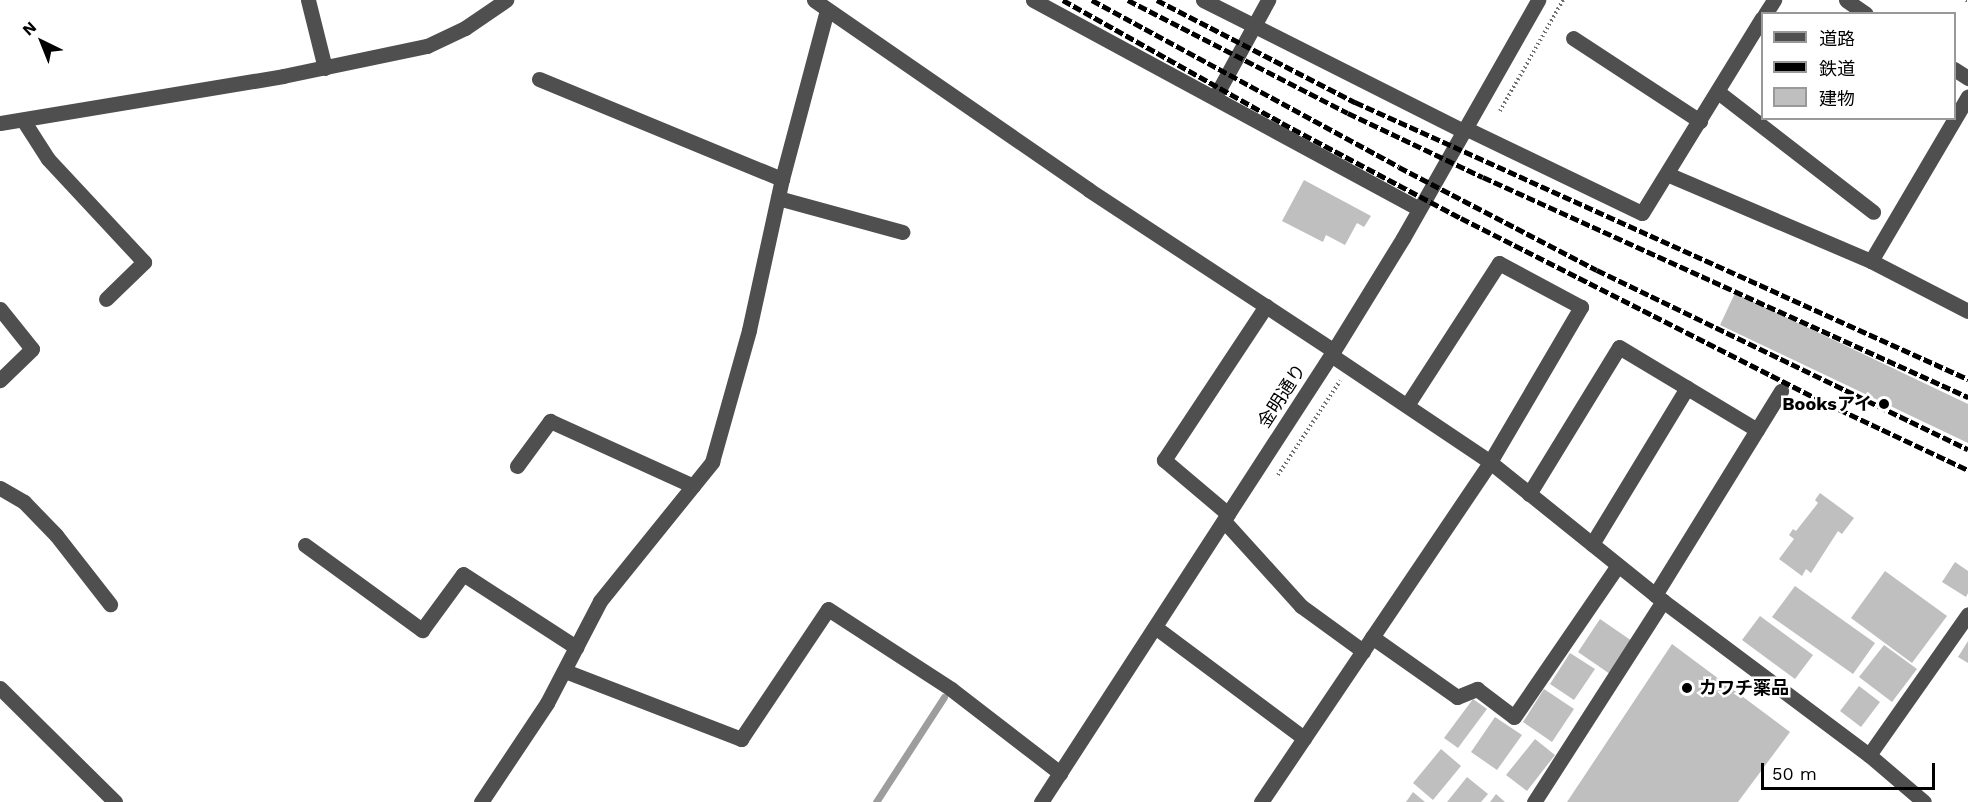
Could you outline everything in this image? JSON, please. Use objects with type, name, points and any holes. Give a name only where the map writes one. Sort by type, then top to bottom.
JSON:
[{"type":"street","points":[[308,0],[325,68]]},
{"type":"street","points":[[0,123],[325,68],[427,46],[465,28],[485,6],[506,0]]},
{"type":"street","points":[[814,0],[1089,189],[1266,306],[1490,462],[1659,598],[1869,755],[1924,802]]},
{"type":"street","points":[[1033,0],[1419,209]]},
{"type":"street","points":[[1203,0],[1252,27],[1642,213],[1761,20]]},
{"type":"street","points":[[1215,97],[1268,0]]},
{"type":"street","name":"金明通り","points":[[1041,802],[1333,353],[1419,209],[1538,0]]},
{"type":"street","points":[[1846,0],[1863,12]]},
{"type":"street","points":[[481,802],[528,733],[565,671],[600,601],[712,462],[749,330],[782,179],[827,10]]},
{"type":"street","points":[[1573,38],[1700,121]]},
{"type":"street","points":[[539,79],[782,179]]},
{"type":"street","points":[[1718,92],[1873,212]]},
{"type":"street","points":[[1871,261],[1966,104]]},
{"type":"street","points":[[23,120],[48,159],[144,262],[106,300]]},
{"type":"street","points":[[1666,174],[1871,261],[1968,311]]},
{"type":"street","points":[[778,198],[902,232]]},
{"type":"street","points":[[1261,802],[1490,462],[1581,307],[1499,262],[1407,405]]},
{"type":"street","points":[[1266,306],[1164,460],[1226,518],[1301,606],[1363,651]]},
{"type":"street","points":[[0,309],[32,349],[0,380]]},
{"type":"street","points":[[1529,494],[1619,347],[1757,430]]},
{"type":"street","points":[[1592,544],[1687,388]]},
{"type":"street","points":[[1534,802],[1659,598],[1781,391]]},
{"type":"street","points":[[517,466],[550,421],[693,486]]},
{"type":"street","points":[[0,488],[24,502],[56,535],[110,604]]},
{"type":"street","points":[[306,544],[422,630],[463,574],[576,647]]},
{"type":"street","points":[[1372,638],[1457,697],[1477,689],[1515,717],[1618,565]]},
{"type":"street","points":[[565,671],[741,739],[828,609],[951,689],[1060,773]]},
{"type":"street","points":[[1869,755],[1968,614]]},
{"type":"street","points":[[1155,627],[1304,738]]},
{"type":"street","points":[[0,688],[115,802]]},
{"type":"building","points":[[1304,180],[1371,216],[1364,227],[1357,223],[1345,245],[1326,235],[1323,242],[1282,221]]},
{"type":"building","points":[[1735,293],[1968,404],[1968,443],[1720,325]]},
{"type":"building","points":[[1820,493],[1854,518],[1842,534],[1838,531],[1811,573],[1806,569],[1802,576],[1779,559],[1794,539],[1789,535],[1793,529],[1796,531],[1818,503],[1815,500]]},
{"type":"building","points":[[1955,562],[1968,571],[1966,597],[1942,582]]},
{"type":"building","points":[[1885,571],[1947,616],[1912,663],[1851,618]]},
{"type":"building","points":[[1795,586],[1875,643],[1853,674],[1772,617]]},
{"type":"building","points":[[1760,616],[1813,655],[1795,679],[1742,640]]},
{"type":"building","points":[[1600,619],[1632,641],[1610,674],[1578,652]]},
{"type":"building","points":[[1968,641],[1968,663],[1958,657]]},
{"type":"building","name":"カワチ薬品","points":[[1672,644],[1790,732],[1738,802],[1567,802]]},
{"type":"building","points":[[1884,645],[1917,669],[1892,702],[1859,677]]},
{"type":"building","points":[[1570,653],[1595,669],[1574,700],[1550,684]]},
{"type":"building","points":[[1859,686],[1880,702],[1861,727],[1840,711]]},
{"type":"building","points":[[1544,689],[1574,709],[1552,742],[1523,722]]},
{"type":"building","points":[[1473,699],[1487,709],[1458,748],[1444,738]]},
{"type":"building","points":[[1495,717],[1522,735],[1497,770],[1471,752]]},
{"type":"building","points":[[1535,739],[1555,755],[1527,791],[1506,775]]},
{"type":"building","points":[[1441,749],[1461,766],[1433,800],[1413,783]]},
{"type":"building","points":[[1467,777],[1488,794],[1481,802],[1447,802]]},
{"type":"building","points":[[1413,792],[1425,802],[1406,802]]},
{"type":"building","points":[[1496,794],[1505,802],[1490,802]]},
{"type":"waterway","points":[[876,802],[944,697]]},
{"type":"railway","points":[[1063,0],[1282,123],[1461,218],[1828,404],[1968,470]]},
{"type":"railway","points":[[1092,0],[1399,167],[1597,270],[1968,449]]},
{"type":"railway","points":[[1128,0],[1348,113],[1483,177],[1968,397]]},
{"type":"railway","points":[[1157,0],[1355,102],[1968,379]]},
{"type":"place","name":"Booksアイ","points":[[1884,404]]},
{"type":"place","name":"カワチ薬品","points":[[1687,688]]}]
